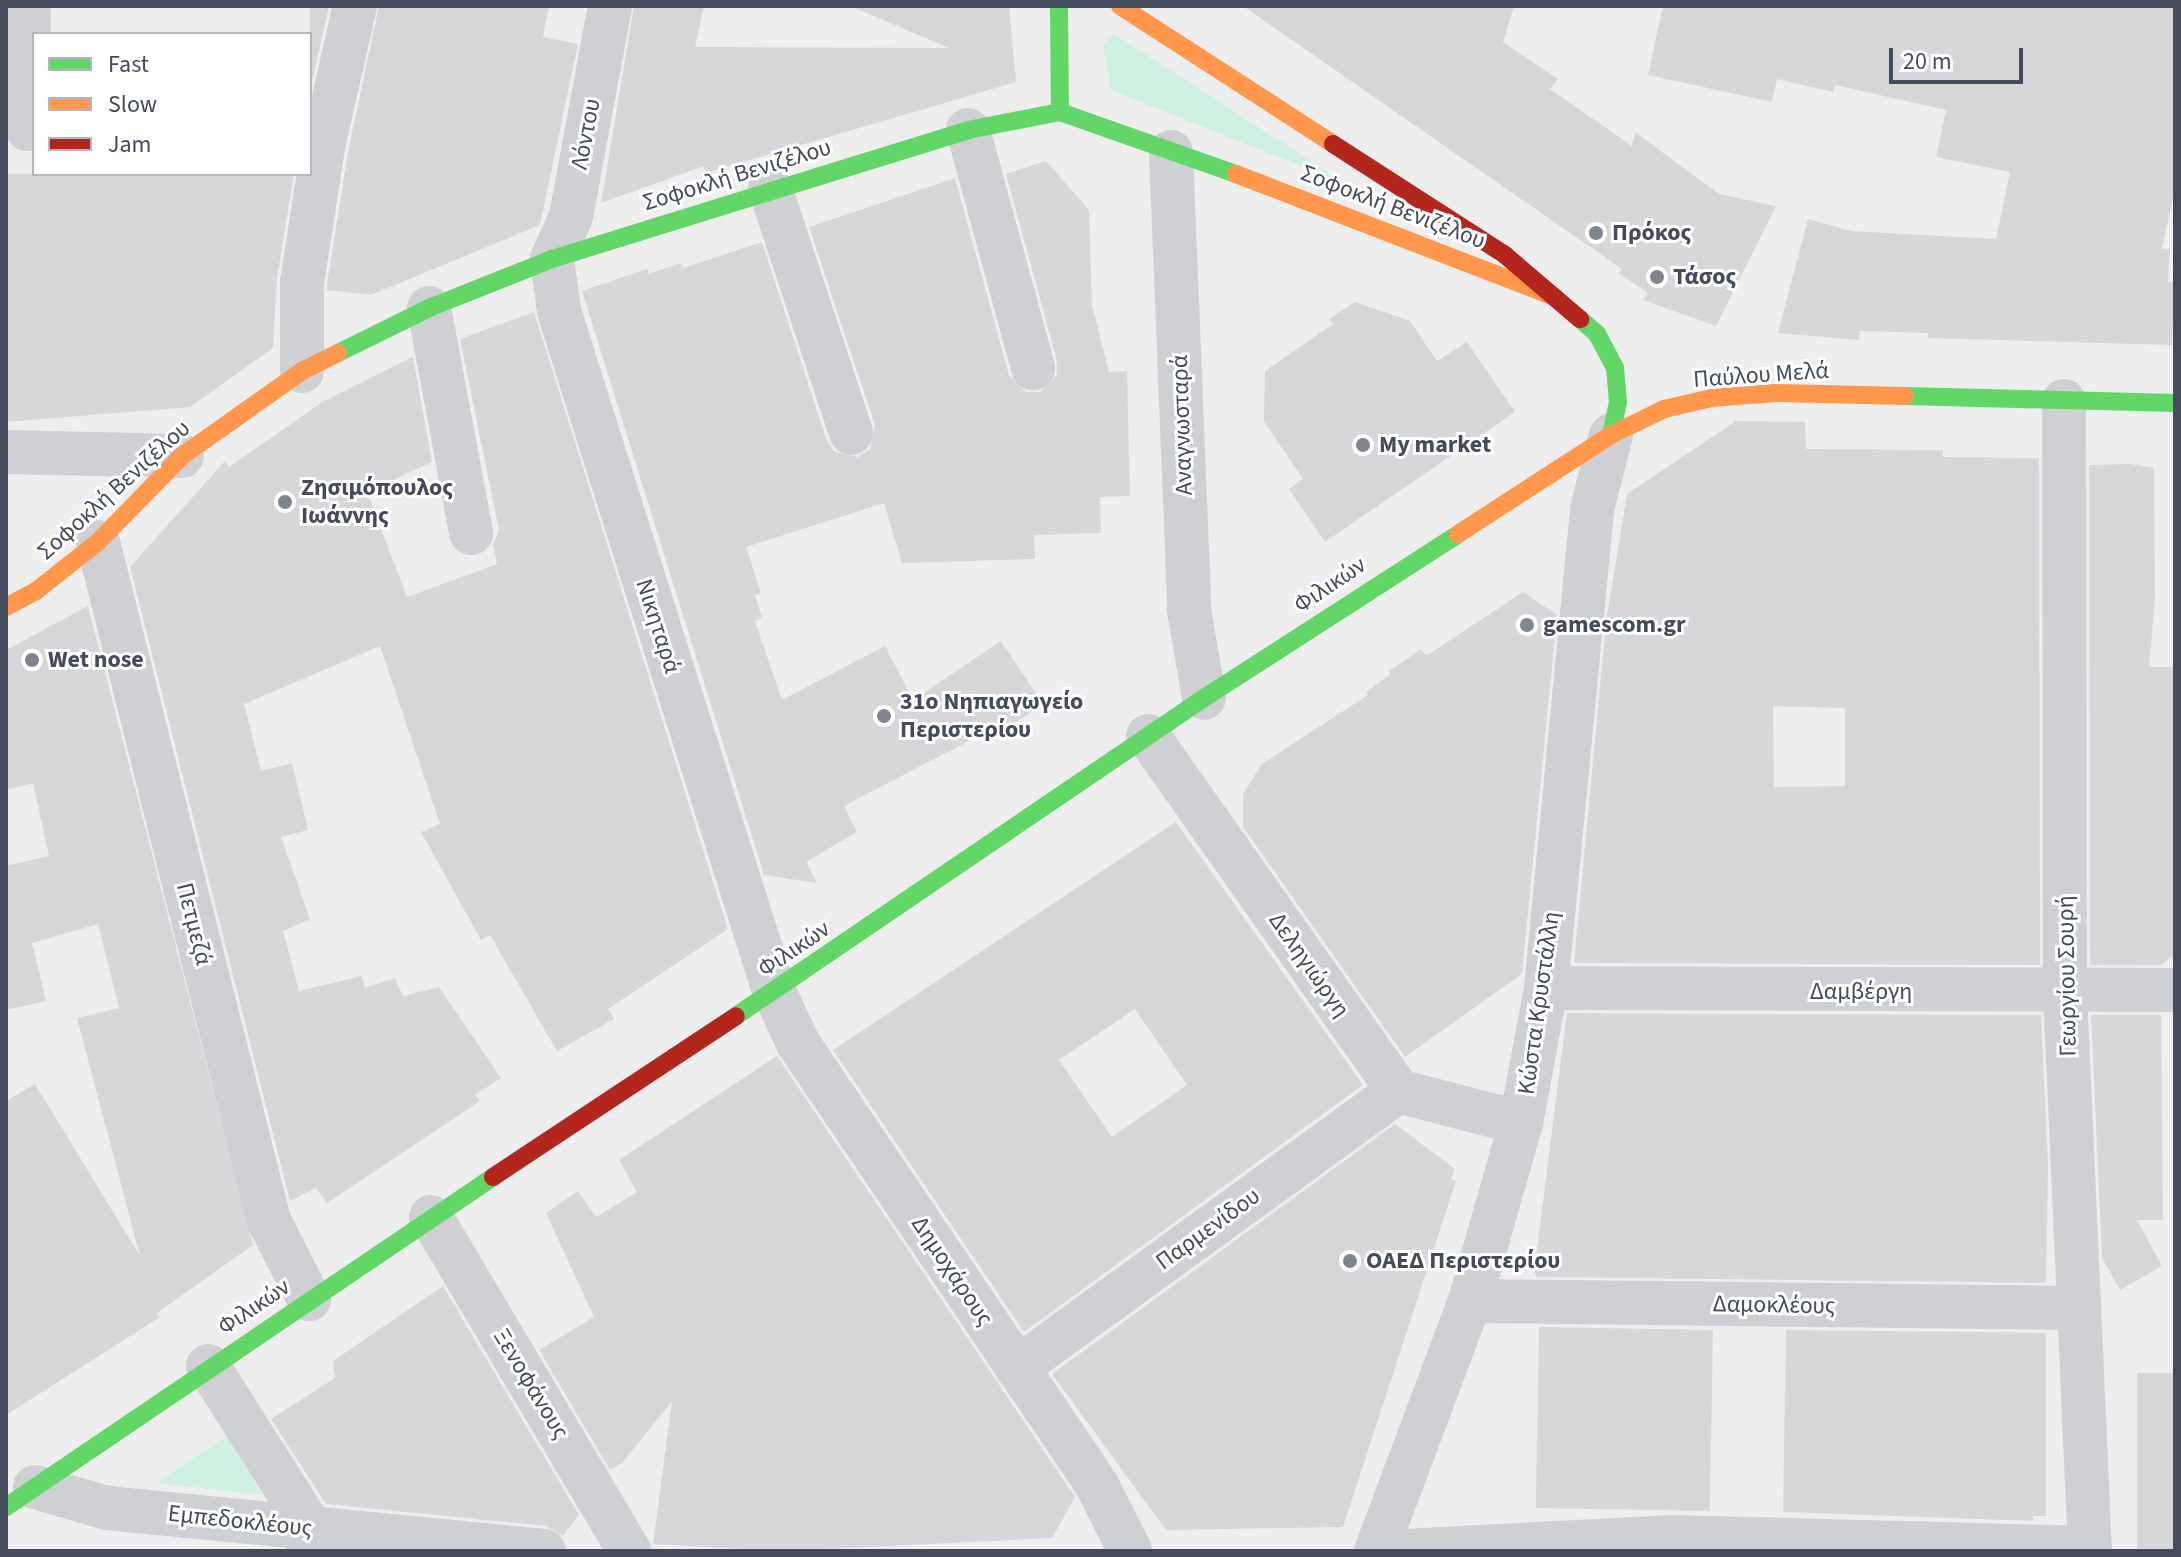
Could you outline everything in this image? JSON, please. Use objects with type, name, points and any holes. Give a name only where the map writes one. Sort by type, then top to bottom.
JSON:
[{"type":"street","points":[[22,129],[29,6]]},
{"type":"street","points":[[302,371],[302,282],[317,142],[355,6]]},
{"type":"street","name":"Λόντου","points":[[552,259],[571,216],[610,6]]},
{"type":"street","points":[[1059,6],[1060,112]]},
{"type":"street","points":[[1120,6],[1505,255],[1555,297],[1597,334],[1615,368],[1618,402],[1611,435]]},
{"type":"street","name":"Σοφοκλή Βενιζέλου","points":[[6,607],[36,591],[98,542],[182,456],[302,371],[429,308],[552,259],[770,188],[968,130],[1060,112],[1355,216],[1555,297]]},
{"type":"street","points":[[968,130],[1033,368]]},
{"type":"street","name":"Αναγνωσταρά","points":[[1171,152],[1189,610],[1204,698]]},
{"type":"street","points":[[770,188],[851,433]]},
{"type":"street","name":"Νικηταρά","points":[[552,259],[559,311],[774,991]]},
{"type":"street","points":[[429,308],[471,533]]},
{"type":"street","name":"Παύλου Μελά","points":[[1611,435],[1664,409],[1760,394],[2175,403]]},
{"type":"street","name":"Γεωργίου Σουρή","points":[[2064,401],[2065,992],[2090,1550]]},
{"type":"street","name":"Φιλικών","points":[[20,1497],[208,1366],[774,991],[1204,698],[1611,435]]},
{"type":"street","name":"Κώστα Κρυστάλλη","points":[[1376,1551],[1470,1301],[1521,1123],[1546,988],[1592,509],[1611,435]]},
{"type":"street","points":[[6,452],[182,456]]},
{"type":"street","name":"Πετμεζά","points":[[98,542],[269,1221],[309,1299]]},
{"type":"street","name":"Δεληγιώργη","points":[[1148,736],[1398,1091]]},
{"type":"street","name":"Δαμβέργη","points":[[1546,988],[2175,990]]},
{"type":"street","name":"Δημοχάρους","points":[[774,991],[798,1043],[1097,1485],[1130,1551]]},
{"type":"street","points":[[1398,1091],[1521,1123]]},
{"type":"street","name":"Παρμενίδου","points":[[1017,1368],[1398,1091]]},
{"type":"street","name":"Ξενοφάνους","points":[[431,1217],[629,1551]]},
{"type":"street","name":"Δαμοκλέους","points":[[1470,1301],[2079,1308]]},
{"type":"street","points":[[208,1366],[310,1539]]},
{"type":"street","name":"Εμπεδοκλέους","points":[[20,1497],[310,1539],[544,1551]]},
{"type":"street","points":[[1404,1551],[1672,1537],[2090,1550]]},
{"type":"green space","points":[[1114,34],[1328,172],[1331,178],[1111,90],[1103,44]]},
{"type":"green space","points":[[227,1436],[262,1495],[157,1483]]},
{"type":"building","points":[[310,6],[329,6],[312,82],[312,32]]},
{"type":"building","points":[[379,6],[549,6],[543,37],[578,44],[540,225],[371,295],[327,290],[327,284],[349,147]]},
{"type":"building","points":[[634,6],[704,6],[695,47],[949,48],[850,6],[1009,6],[1016,82],[706,173],[704,166],[601,203]]},
{"type":"building","points":[[1243,6],[1514,6],[1503,42],[1558,79],[1550,89],[1632,146],[1635,132],[1719,194],[1776,206],[1716,326],[1643,300],[1648,293],[1619,273],[1622,269]]},
{"type":"building","points":[[1663,6],[2175,6],[2175,187],[2162,249],[2170,249],[2168,282],[2174,282],[2172,345],[1928,338],[1928,333],[1860,331],[1859,340],[1778,333],[1808,219],[1851,231],[1996,239],[2010,172],[1936,157],[1946,110],[1835,85],[1833,92],[1777,79],[1772,102],[1648,75]]},
{"type":"building","points":[[1046,161],[1089,210],[1092,305],[1109,372],[1127,371],[1130,496],[1100,497],[1101,533],[1034,535],[1035,559],[902,563],[884,503],[746,547],[761,593],[755,595],[762,618],[755,621],[782,700],[885,646],[913,700],[1001,641],[1043,704],[993,738],[988,731],[844,806],[857,832],[806,862],[817,883],[764,875],[582,291],[647,269],[649,274],[681,263],[683,268],[762,242],[827,441],[835,452],[858,457],[870,449],[875,425],[809,227],[955,178],[1009,375],[1026,392],[1040,392],[1057,375],[1057,361],[1006,174]]},
{"type":"building","points":[[6,174],[294,176],[277,278],[273,348],[190,407],[6,422]]},
{"type":"building","points":[[1355,302],[1410,321],[1437,361],[1467,342],[1515,412],[1325,542],[1289,489],[1303,479],[1264,421],[1265,371],[1333,324],[1329,319]]},
{"type":"building","points":[[534,312],[728,929],[608,1009],[614,1019],[557,1051],[490,935],[481,940],[421,832],[440,824],[380,646],[244,704],[261,771],[292,763],[308,830],[281,837],[310,919],[283,931],[299,991],[362,976],[365,988],[395,978],[403,996],[439,987],[501,1078],[475,1095],[480,1101],[327,1203],[316,1188],[290,1201],[130,567],[225,461],[229,467],[324,401],[413,357],[432,462],[367,492],[407,597],[497,564],[493,544],[499,530],[460,339]]},
{"type":"building","points":[[1736,421],[1805,422],[1806,449],[1943,450],[1943,457],[2039,458],[2040,965],[1574,963],[1606,622],[1627,494]],"holes":[[[1773,706],[1845,708],[1845,786],[1774,787]]]},
{"type":"building","points":[[2131,464],[2154,468],[2155,598],[2149,667],[2175,667],[2175,955],[2161,965],[2090,965],[2089,465]]},
{"type":"building","points":[[1523,592],[1557,615],[1522,974],[1405,1057],[1243,827],[1243,794],[1262,764],[1368,695],[1366,692],[1391,674],[1389,671],[1421,649],[1426,656]]},
{"type":"building","points":[[88,606],[253,1245],[157,1313],[160,1317],[6,1415],[6,1101],[35,1084],[140,1256],[77,1018],[119,1008],[98,924],[32,943],[46,1001],[6,1010],[6,866],[49,856],[33,783],[6,790],[6,650]]},
{"type":"building","points":[[1176,822],[1363,1085],[1024,1332],[833,1050]],"holes":[[[1135,1009],[1187,1085],[1112,1137],[1059,1060]]]},
{"type":"building","points":[[1567,1013],[2041,1015],[2048,1164],[2046,1283],[1537,1277],[1534,1272]]},
{"type":"building","points":[[2091,1015],[2161,1015],[2163,1220],[2137,1220],[2162,1266],[2120,1290],[2102,1258]]},
{"type":"building","points":[[777,1056],[1075,1497],[1052,1538],[785,1551],[653,1544],[672,1401],[622,1463],[610,1470],[539,1350],[594,1317],[546,1213],[578,1191],[596,1217],[637,1192],[619,1160]]},
{"type":"building","points":[[1395,1124],[1455,1169],[1451,1179],[1456,1181],[1343,1527],[1166,1530],[1052,1374]]},
{"type":"building","points":[[443,1286],[579,1515],[563,1536],[546,1526],[326,1504],[271,1419],[335,1378],[333,1361]]},
{"type":"building","points":[[1539,1327],[1713,1330],[1710,1511],[1536,1508]]},
{"type":"building","points":[[1786,1330],[2046,1333],[2046,1516],[2033,1516],[2033,1521],[1783,1512]]},
{"type":"building","points":[[2137,1373],[2175,1373],[2175,1551],[2137,1551]]},
{"type":"traffic: fast","points":[[1059,6],[1060,112]]},
{"type":"traffic: fast","points":[[338,353],[429,308],[552,259],[968,130],[1060,112],[1236,174]]},
{"type":"traffic: fast","points":[[1580,319],[1597,334],[1615,368],[1618,402],[1611,435]]},
{"type":"traffic: fast","points":[[1905,396],[2175,403]]},
{"type":"traffic: fast","points":[[736,1016],[1204,698],[1458,534]]},
{"type":"traffic: fast","points":[[6,1507],[493,1177]]},
{"type":"traffic: slow","points":[[1120,6],[1333,144]]},
{"type":"traffic: slow","points":[[1236,174],[1555,297]]},
{"type":"traffic: slow","points":[[6,607],[36,591],[98,542],[182,456],[302,371],[338,353]]},
{"type":"traffic: slow","points":[[1458,534],[1611,435],[1664,409],[1712,398],[1776,393],[1905,396]]},
{"type":"traffic: jam","points":[[1333,144],[1505,255],[1580,319]]},
{"type":"traffic: jam","points":[[493,1177],[736,1016]]},
{"type":"place","name":"Πρόκος","points":[[1596,233]]},
{"type":"place","name":"Τάσος","points":[[1657,277]]},
{"type":"place","name":"My market","points":[[1363,445]]},
{"type":"place","name":"Ζησιμόπουλος Ιωάννης","points":[[285,502]]},
{"type":"place","name":"gamescom.gr","points":[[1527,625]]},
{"type":"place","name":"Wet nose","points":[[32,660]]},
{"type":"place","name":"31ο Νηπιαγωγείο Περιστερίου","points":[[884,716]]},
{"type":"place","name":"ΟΑΕΔ Περιστερίου","points":[[1350,1261]]}]
